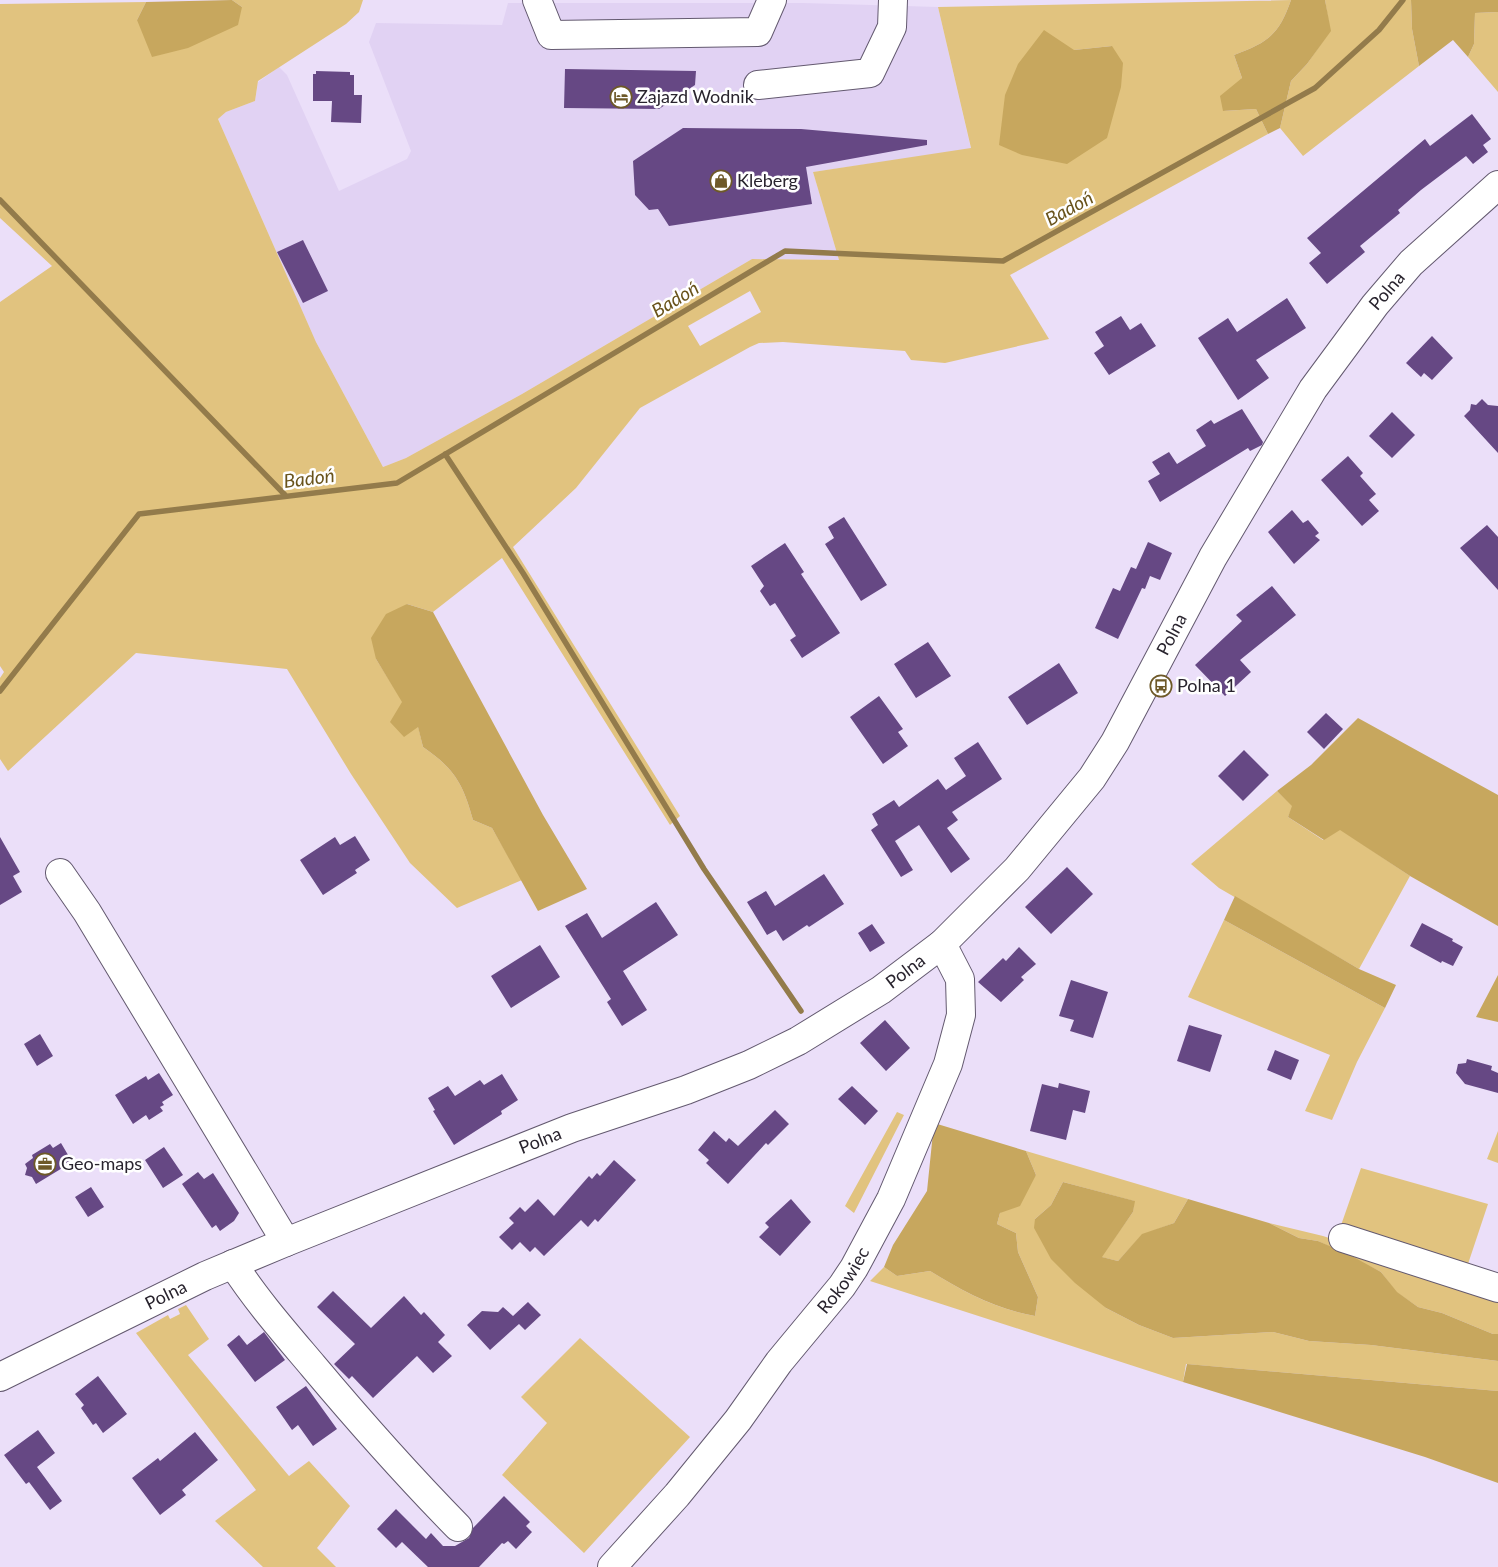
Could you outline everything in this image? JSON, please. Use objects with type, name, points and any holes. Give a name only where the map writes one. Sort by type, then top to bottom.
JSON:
[{"type":"street","points":[[538,0],[551,35],[758,32],[772,0]]},
{"type":"street","points":[[758,85],[870,73],[892,27],[893,0]]},
{"type":"street","name":"Polna","points":[[0,1377],[79,1336],[233,1264],[572,1128],[686,1090],[749,1065],[798,1041],[881,990],[942,944],[1017,870],[1092,778],[1115,742],[1213,557],[1313,390],[1375,305],[1411,263],[1498,185]]},
{"type":"street","points":[[60,873],[88,912],[286,1242]]},
{"type":"street","name":"Rokowiec","points":[[612,1567],[677,1495],[738,1420],[779,1362],[842,1286],[886,1208],[948,1064],[961,1015],[960,979],[942,944]]},
{"type":"street","points":[[1343,1238],[1498,1288]]},
{"type":"street","points":[[233,1264],[298,1348],[360,1422],[401,1469],[458,1527]]},
{"type":"shaded area","points":[[232,0],[363,0],[359,12],[346,24],[258,81],[255,101],[226,112],[218,119],[316,342],[383,467],[406,458],[522,394],[752,259],[839,260],[813,172],[971,148],[938,7],[1291,0],[1282,22],[1270,36],[1263,42],[1234,55],[1242,78],[1223,111],[1256,109],[1268,134],[1010,275],[1049,339],[945,363],[911,360],[905,351],[783,342],[759,343],[640,408],[576,488],[513,547],[680,816],[670,825],[502,558],[433,612],[407,604],[376,659],[418,726],[423,747],[443,763],[456,778],[465,796],[473,820],[492,828],[522,880],[457,908],[410,863],[351,774],[287,669],[136,653],[8,771],[0,759],[0,678],[4,672],[0,666],[0,302],[52,266],[0,218],[0,4],[146,2],[137,20],[242,7]],"holes":[[[1112,46],[999,145],[1074,50]],[[750,291],[761,312],[700,346],[688,326]]]},
{"type":"shaded area","points":[[232,0],[242,7],[238,25],[188,48],[152,57],[137,20],[146,2]]},
{"type":"shaded area","points":[[1291,0],[1325,0],[1331,31],[1307,64],[1291,81],[1280,128],[1268,134],[1256,109],[1223,111],[1220,96],[1242,78],[1234,55],[1263,42],[1270,36],[1282,22]]},
{"type":"shaded area","points":[[1325,0],[1411,0],[1412,29],[1419,66],[1303,156],[1280,128],[1291,81],[1307,64],[1330,31]]},
{"type":"shaded area","points":[[1411,0],[1498,0],[1498,12],[1475,13],[1474,44],[1468,57],[1453,40],[1419,66],[1412,29]]},
{"type":"shaded area","points":[[508,3],[803,3],[938,7],[971,149],[813,172],[839,260],[752,259],[522,394],[406,458],[383,467],[316,342],[218,119],[226,112],[255,101],[258,82],[279,67],[287,75],[339,191],[407,159],[411,151],[369,42],[376,23],[502,25]]},
{"type":"shaded area","points":[[1498,12],[1498,92],[1468,57],[1474,44],[1475,13]]},
{"type":"shaded area","points":[[1044,30],[1074,50],[1112,46],[1123,63],[1121,87],[1107,138],[1067,164],[1022,155],[999,145],[1005,95],[1018,64]]},
{"type":"shaded area","points":[[407,604],[433,612],[543,815],[587,889],[538,911],[492,828],[473,820],[465,796],[456,778],[443,763],[423,747],[418,727],[404,737],[390,722],[402,702],[376,659],[371,638],[386,614]]},
{"type":"shaded area","points":[[1358,718],[1498,795],[1498,926],[1410,876],[1340,830],[1324,840],[1288,817],[1292,806],[1277,791],[1311,765]]},
{"type":"shaded area","points":[[1277,791],[1293,806],[1288,817],[1323,840],[1340,829],[1410,876],[1359,969],[1219,888],[1191,864]]},
{"type":"shaded area","points":[[1235,896],[1359,969],[1396,985],[1385,1008],[1224,920]]},
{"type":"shaded area","points":[[1224,920],[1385,1008],[1357,1062],[1332,1120],[1305,1111],[1330,1055],[1188,997]]},
{"type":"shaded area","points":[[1498,975],[1498,1022],[1476,1017]]},
{"type":"shaded area","points":[[897,1112],[904,1115],[854,1213],[845,1206]]},
{"type":"shaded area","points":[[934,1123],[1026,1151],[1036,1175],[1020,1206],[1000,1213],[997,1224],[1016,1233],[1018,1252],[1038,1297],[1035,1316],[1007,1309],[981,1299],[930,1271],[897,1276],[884,1267],[893,1245],[927,1191]]},
{"type":"shaded area","points":[[1498,1131],[1498,1163],[1487,1159]]},
{"type":"shaded area","points":[[1026,1151],[1188,1199],[1174,1223],[1142,1235],[1118,1261],[1101,1257],[1133,1212],[1134,1201],[1063,1182],[1051,1205],[1035,1219],[1106,1308],[1139,1325],[1173,1338],[1273,1332],[1309,1341],[1371,1345],[1498,1361],[1498,1391],[1186,1364],[1183,1382],[870,1281],[884,1267],[897,1276],[930,1271],[980,1299],[1006,1309],[1035,1316],[1038,1297],[1018,1252],[1016,1233],[997,1224],[1000,1213],[1036,1175]]},
{"type":"shaded area","points":[[1361,1168],[1488,1204],[1465,1273],[1339,1231]]},
{"type":"shaded area","points":[[1063,1182],[1135,1201],[1133,1212],[1102,1257],[1118,1261],[1142,1234],[1174,1223],[1188,1199],[1269,1223],[1299,1238],[1318,1241],[1348,1254],[1381,1272],[1397,1292],[1418,1307],[1442,1313],[1493,1334],[1498,1334],[1498,1361],[1371,1345],[1309,1341],[1273,1332],[1173,1338],[1139,1325],[1106,1308],[1075,1283],[1051,1259],[1034,1228],[1035,1219],[1051,1205]]},
{"type":"shaded area","points":[[1269,1223],[1323,1236],[1498,1294],[1498,1334],[1493,1334],[1442,1313],[1418,1307],[1396,1292],[1381,1272],[1318,1241],[1299,1238]]},
{"type":"shaded area","points":[[186,1305],[209,1339],[188,1355],[289,1476],[309,1461],[350,1506],[317,1548],[336,1567],[263,1567],[215,1521],[256,1490],[136,1333],[168,1315],[170,1319],[180,1314],[178,1309]]},
{"type":"shaded area","points":[[580,1338],[690,1437],[584,1553],[502,1475],[547,1423],[521,1397]]},
{"type":"shaded area","points":[[1187,1364],[1498,1391],[1498,1483],[1425,1457],[1183,1382]]},
{"type":"building","name":"Zajazd Wodnik","points":[[565,69],[696,71],[695,85],[659,109],[564,108]]},
{"type":"building","points":[[316,71],[350,72],[350,75],[354,75],[354,95],[362,95],[361,123],[331,122],[332,101],[313,101],[313,74],[316,74]]},
{"type":"building","points":[[1472,114],[1491,139],[1483,145],[1488,152],[1473,164],[1466,156],[1421,190],[1398,210],[1400,213],[1360,246],[1365,252],[1327,284],[1309,263],[1321,253],[1307,238],[1425,139],[1430,146]]},
{"type":"building","name":"Kleberg","points":[[683,128],[801,129],[927,140],[927,145],[806,167],[812,204],[669,226],[658,209],[649,210],[635,195],[633,161]]},
{"type":"building","points":[[303,240],[328,291],[303,303],[277,252]]},
{"type":"building","points":[[1287,298],[1306,328],[1256,360],[1269,378],[1238,400],[1198,338],[1228,318],[1237,332]]},
{"type":"building","points":[[1121,316],[1130,330],[1141,323],[1156,346],[1109,375],[1094,353],[1104,346],[1095,332]]},
{"type":"building","points":[[1432,336],[1453,358],[1432,380],[1424,373],[1421,377],[1406,363]]},
{"type":"building","points":[[1482,399],[1488,405],[1498,406],[1498,453],[1464,416],[1470,410],[1471,404],[1476,405]]},
{"type":"building","points":[[1242,409],[1263,442],[1262,445],[1250,451],[1248,448],[1160,502],[1148,481],[1160,474],[1152,462],[1169,452],[1177,464],[1206,446],[1196,430],[1211,420],[1214,424]]},
{"type":"building","points":[[1392,412],[1415,435],[1392,458],[1369,436]]},
{"type":"building","points":[[1348,456],[1363,473],[1360,476],[1376,494],[1369,500],[1379,511],[1362,526],[1321,480]]},
{"type":"building","points":[[1292,510],[1303,523],[1308,520],[1319,533],[1315,536],[1320,540],[1294,564],[1268,532]]},
{"type":"building","points":[[844,517],[887,585],[861,601],[825,544],[834,538],[828,527]]},
{"type":"building","points":[[1487,525],[1498,537],[1498,590],[1460,548]]},
{"type":"building","points":[[1148,542],[1172,553],[1160,580],[1150,576],[1145,589],[1142,588],[1118,639],[1095,628],[1113,588],[1120,591],[1131,567],[1136,569]]},
{"type":"building","points":[[785,543],[804,572],[801,574],[840,633],[802,658],[790,640],[796,636],[775,603],[770,606],[760,591],[764,586],[751,566]]},
{"type":"building","points":[[1272,586],[1296,615],[1240,660],[1251,672],[1225,696],[1195,665],[1242,621],[1236,615]]},
{"type":"building","points":[[928,642],[951,676],[916,698],[894,664]]},
{"type":"building","points":[[1059,663],[1078,693],[1027,725],[1008,697]]},
{"type":"building","points":[[879,696],[903,729],[898,732],[908,746],[883,764],[850,717]]},
{"type":"building","points":[[1326,713],[1343,729],[1324,749],[1307,732]]},
{"type":"building","points":[[978,742],[1002,779],[952,812],[958,820],[947,828],[970,859],[951,873],[919,825],[895,841],[913,870],[901,877],[871,830],[878,825],[872,814],[894,800],[899,807],[938,779],[946,790],[966,776],[954,758]]},
{"type":"building","points":[[1244,750],[1269,775],[1243,801],[1218,776]]},
{"type":"building","points":[[355,836],[370,860],[355,870],[357,873],[323,895],[300,860],[335,837],[340,845]]},
{"type":"building","points":[[0,837],[20,872],[13,876],[22,892],[0,905]]},
{"type":"building","points":[[1067,867],[1093,894],[1051,934],[1025,907]]},
{"type":"building","points":[[824,874],[844,904],[809,927],[807,925],[783,941],[776,930],[767,935],[747,902],[766,891],[775,906]]},
{"type":"building","points":[[656,902],[678,935],[623,971],[647,1010],[622,1026],[607,1002],[611,999],[565,926],[587,913],[602,938]]},
{"type":"building","points":[[1422,923],[1453,939],[1452,941],[1463,947],[1453,966],[1442,961],[1441,963],[1410,946]]},
{"type":"building","points":[[872,924],[885,943],[870,952],[858,933]]},
{"type":"building","points":[[540,945],[560,977],[511,1008],[491,976]]},
{"type":"building","points":[[1019,947],[1036,964],[1021,977],[1024,980],[1001,1002],[978,982],[1003,958],[1006,961]]},
{"type":"building","points":[[1071,980],[1108,992],[1093,1038],[1070,1031],[1074,1020],[1059,1016]]},
{"type":"building","points":[[885,1020],[910,1048],[886,1071],[860,1043]]},
{"type":"building","points":[[1189,1025],[1222,1035],[1210,1072],[1177,1061]]},
{"type":"building","points":[[40,1034],[53,1056],[37,1066],[24,1044]]},
{"type":"building","points":[[1275,1050],[1299,1060],[1291,1080],[1267,1070]]},
{"type":"building","points":[[1467,1059],[1492,1066],[1491,1070],[1498,1073],[1498,1093],[1465,1084],[1456,1073],[1458,1064],[1466,1063]]},
{"type":"building","points":[[159,1073],[173,1095],[162,1102],[164,1105],[160,1107],[163,1111],[149,1120],[146,1115],[133,1124],[115,1095],[146,1076],[148,1080]]},
{"type":"building","points":[[502,1074],[518,1100],[501,1111],[502,1114],[454,1145],[433,1111],[435,1110],[428,1098],[448,1086],[455,1096],[480,1080],[484,1085]]},
{"type":"building","points":[[1059,1083],[1090,1091],[1085,1113],[1073,1110],[1066,1140],[1030,1131],[1042,1084],[1058,1088]]},
{"type":"building","points":[[852,1086],[878,1111],[865,1125],[838,1099]]},
{"type":"building","points":[[775,1110],[789,1124],[768,1145],[766,1143],[728,1184],[706,1163],[709,1160],[698,1150],[714,1131],[726,1142],[729,1138],[738,1146]]},
{"type":"building","points":[[61,1143],[71,1160],[63,1165],[64,1167],[36,1184],[32,1177],[25,1175],[27,1168],[25,1164],[33,1158],[32,1155],[50,1144],[53,1148]]},
{"type":"building","points":[[164,1147],[183,1175],[163,1188],[145,1160]]},
{"type":"building","points":[[614,1160],[636,1180],[598,1222],[595,1219],[588,1227],[581,1220],[544,1256],[535,1247],[530,1252],[520,1242],[512,1250],[499,1237],[514,1223],[509,1218],[520,1207],[525,1212],[538,1199],[554,1216],[589,1176],[592,1179],[597,1173],[600,1176]]},
{"type":"building","points":[[198,1172],[204,1179],[213,1173],[239,1213],[234,1221],[220,1231],[216,1225],[212,1228],[182,1184]]},
{"type":"building","points":[[91,1187],[104,1207],[88,1217],[75,1197]]},
{"type":"building","points":[[791,1199],[811,1222],[780,1256],[759,1237],[769,1227],[765,1223]]},
{"type":"building","points":[[333,1291],[371,1328],[404,1296],[421,1315],[424,1312],[445,1335],[438,1342],[452,1356],[433,1373],[417,1356],[373,1398],[352,1376],[349,1379],[334,1364],[355,1344],[317,1307]]},
{"type":"building","points":[[528,1302],[541,1315],[525,1330],[519,1324],[490,1350],[467,1325],[482,1311],[498,1312],[503,1307],[513,1316]]},
{"type":"building","points":[[264,1332],[285,1360],[255,1382],[227,1345],[239,1335],[247,1345]]},
{"type":"building","points":[[98,1376],[127,1414],[103,1433],[96,1423],[93,1425],[81,1408],[84,1405],[75,1394]]},
{"type":"building","points":[[306,1386],[337,1429],[313,1446],[298,1425],[292,1430],[276,1407]]},
{"type":"building","points":[[38,1430],[55,1453],[37,1467],[62,1501],[50,1510],[29,1482],[26,1484],[4,1455]]},
{"type":"building","points":[[195,1432],[218,1460],[182,1490],[186,1495],[160,1515],[132,1478],[158,1458],[160,1461]]},
{"type":"building","points":[[504,1496],[530,1522],[526,1526],[532,1532],[516,1549],[508,1541],[504,1544],[502,1543],[479,1567],[428,1567],[402,1542],[396,1548],[377,1529],[396,1509],[426,1539],[431,1533],[443,1546],[455,1546],[469,1538],[473,1528]]},
{"type":"waterway","name":"Badoń","points":[[0,691],[139,514],[397,483],[785,251],[1003,261],[1315,88],[1379,30],[1403,0]]},
{"type":"waterway","points":[[0,200],[286,496]]},
{"type":"waterway","points":[[445,454],[523,573],[704,869],[801,1011]]},
{"type":"place","name":"Zajazd Wodnik","points":[[621,97]]},
{"type":"place","name":"Kleberg","points":[[721,181]]},
{"type":"place","name":"Polna 1","points":[[1161,686]]},
{"type":"place","name":"Geo-maps","points":[[45,1164]]}]
